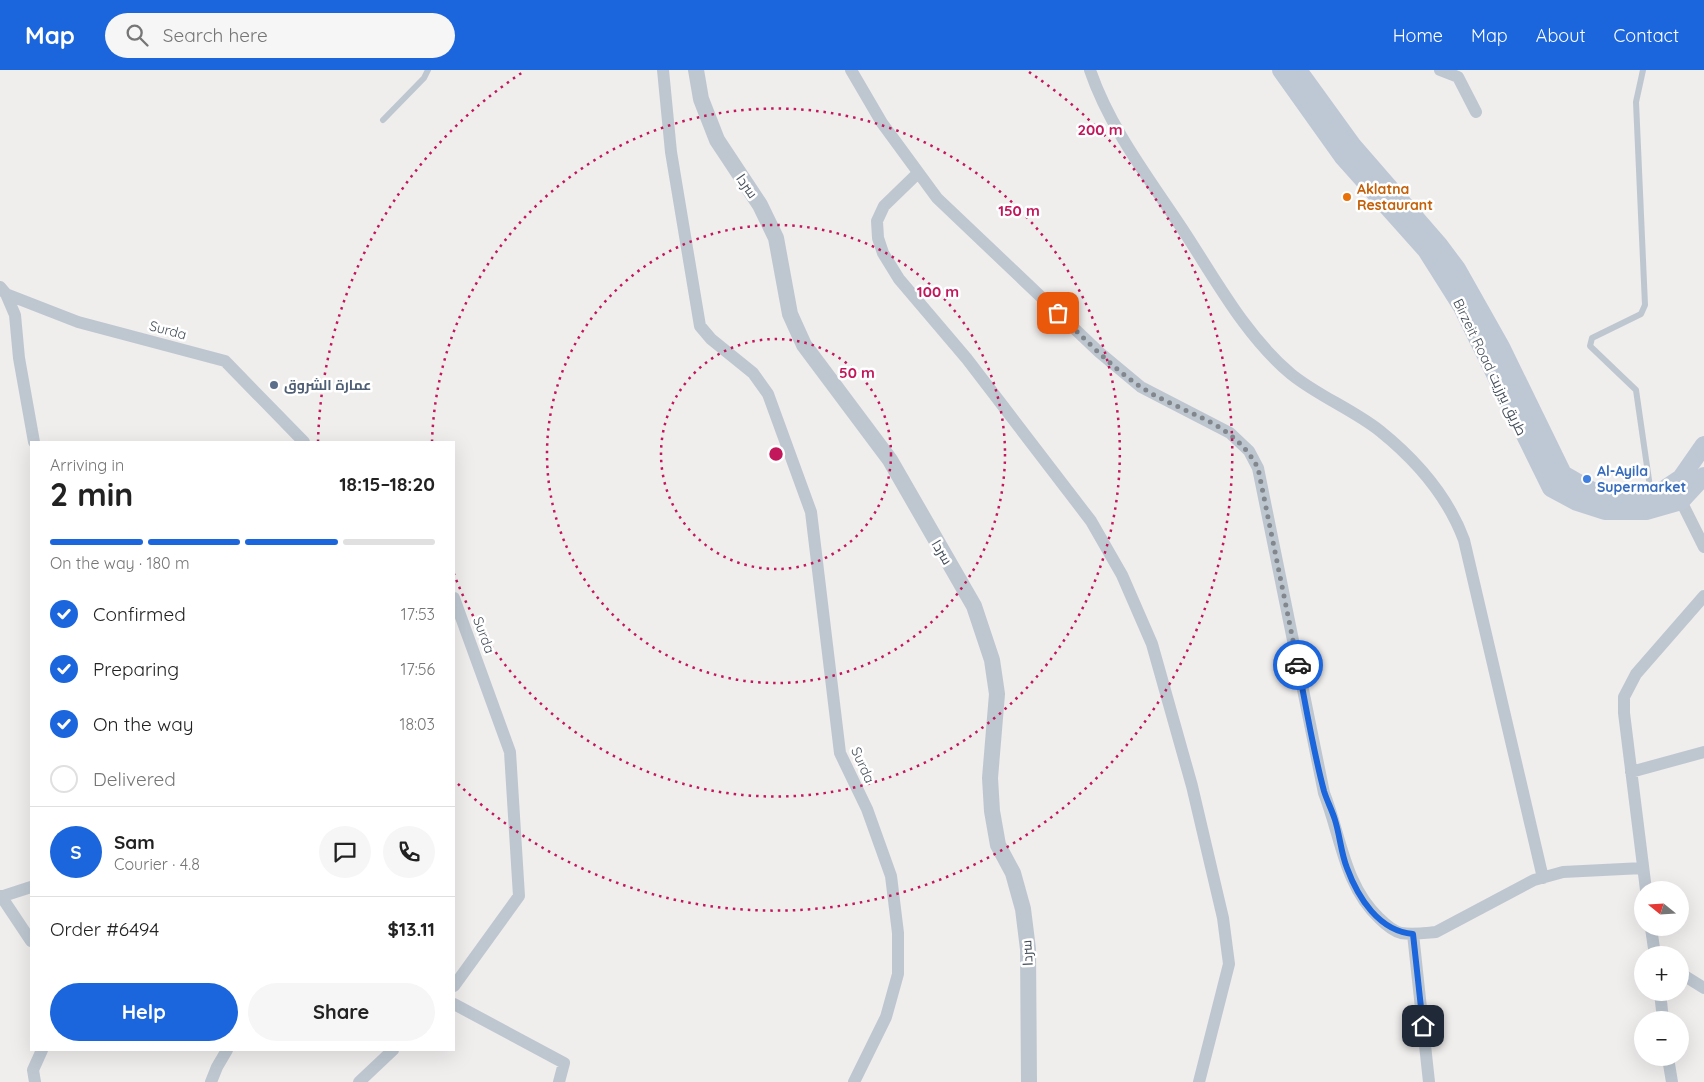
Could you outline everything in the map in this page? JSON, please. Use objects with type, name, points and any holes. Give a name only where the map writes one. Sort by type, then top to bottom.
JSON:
[{"type":"main road","name":"Birzeit Road طريق بيرزيت","points":[[1280,70],[1432,258],[1462,307],[1551,488],[1577,502],[1605,511],[1646,511],[1681,501]]},
{"type":"main road","points":[[1298,70],[1348,152],[1439,245],[1457,269],[1497,340],[1563,474],[1596,493],[1624,497],[1651,495],[1672,484],[1691,466],[1704,445]]},
{"type":"main road","points":[[1672,484],[1681,501],[1704,476]]},
{"type":"street","name":"Surda","points":[[663,70],[671,152],[700,326],[710,339],[753,373],[768,394],[811,512],[840,753],[867,809],[891,876],[898,933],[898,974],[886,1017],[854,1082]]},
{"type":"street","name":"سردا","points":[[696,70],[700,98],[717,140],[760,205],[776,238],[790,314],[804,345],[890,460],[974,606],[983,628],[992,660],[997,694],[990,778],[992,810],[998,845],[1013,873],[1023,909],[1028,949],[1029,1082]]},
{"type":"street","points":[[851,70],[882,123],[937,198],[1106,358],[1141,387],[1230,433],[1249,451],[1258,468],[1324,793],[1335,821],[1346,867],[1357,891],[1372,911],[1400,933],[1436,932],[1542,878],[1564,872],[1643,868]]},
{"type":"street","points":[[1090,70],[1100,98],[1147,176],[1255,339],[1292,374],[1379,431],[1422,472],[1443,496],[1456,517],[1464,540],[1542,878]]},
{"type":"street","points":[[1440,70],[1458,77],[1476,112]]},
{"type":"street","points":[[918,173],[884,206],[877,221],[878,238],[883,253],[899,279],[967,359],[1091,521],[1122,575],[1152,644],[1192,786],[1223,918],[1229,964],[1199,1082]]},
{"type":"street","name":"Surda","points":[[3,290],[78,322],[225,361],[303,441]]},
{"type":"street","points":[[3,290],[15,315],[19,358],[34,441]]},
{"type":"street","points":[[1681,501],[1704,548]]},
{"type":"street","points":[[1645,881],[1624,697],[1636,674],[1704,596]]},
{"type":"street","name":"Surda","points":[[455,601],[510,752],[519,896],[455,985]]},
{"type":"street","points":[[1631,772],[1704,752]]},
{"type":"street","points":[[30,887],[0,896],[30,941]]},
{"type":"street","points":[[1413,934],[1429,1082]]},
{"type":"street","points":[[1689,979],[1704,988]]},
{"type":"street","points":[[455,1005],[564,1062],[559,1082]]},
{"type":"street","points":[[34,1082],[33,1070],[42,1051]]},
{"type":"street","points":[[211,1082],[226,1051]]},
{"type":"street","points":[[359,1082],[392,1051]]},
{"type":"street","points":[[1669,1066],[1672,1082]]},
{"type":"lane","points":[[383,120],[424,78],[428,70]]},
{"type":"lane","points":[[1642,70],[1636,102],[1645,304],[1641,314],[1592,338],[1590,346],[1636,390],[1651,495]]},
{"type":"way so far","points":[[1058,313],[1099,352],[1141,387],[1230,433],[1249,451],[1258,468],[1298,665]]},
{"type":"place","name":"Aklatna Restaurant","points":[[1347,197]]},
{"type":"place","name":"عمارة الشروق","points":[[274,385]]},
{"type":"place","name":"Al-Ayila Supermarket","points":[[1587,479]]},
{"type":"route","points":[[1298,665],[1324,793],[1335,821],[1346,867],[1357,891],[1372,911],[1387,926],[1400,933],[1413,934],[1423,1026]]}]
